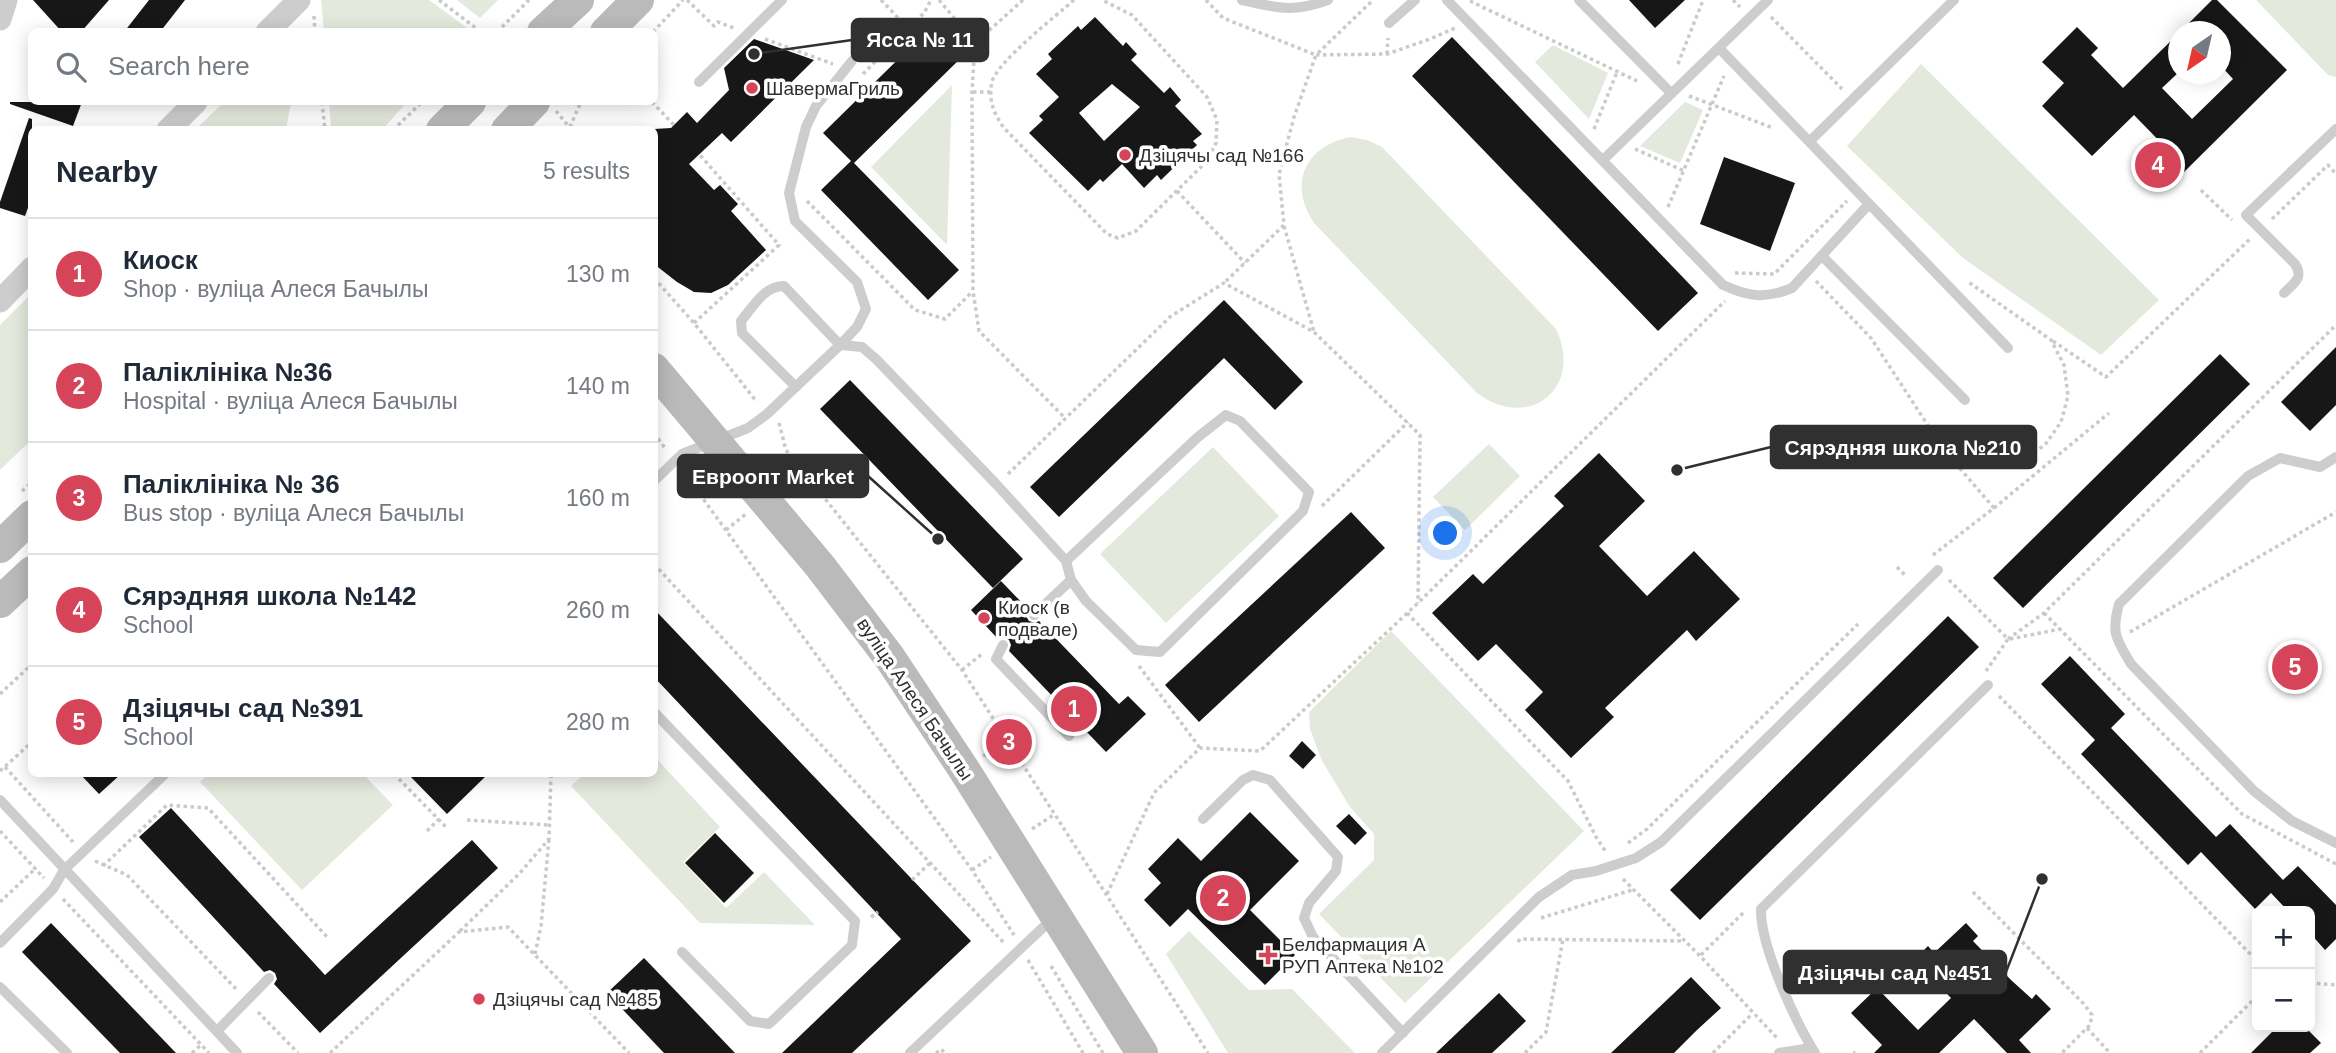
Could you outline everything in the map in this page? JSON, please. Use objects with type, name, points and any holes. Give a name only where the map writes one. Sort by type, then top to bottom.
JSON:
[{"type":"street","points":[[0,19],[6,0]]},
{"type":"street","points":[[271,28],[299,0]]},
{"type":"street","points":[[548,28],[578,0]]},
{"type":"street","points":[[610,28],[638,0]]},
{"type":"street","points":[[172,126],[193,105]]},
{"type":"street","points":[[446,126],[467,105]]},
{"type":"street","points":[[513,126],[545,106]]},
{"type":"street","points":[[0,301],[28,272]]},
{"type":"street","name":"вуліца Алеся Бачылы","points":[[658,374],[820,566],[890,658],[963,768],[1142,1053]]},
{"type":"street","points":[[0,547],[28,520]]},
{"type":"street","points":[[0,602],[28,576]]},
{"type":"lane","points":[[699,82],[782,0]]},
{"type":"lane","points":[[1242,0],[1287,10],[1328,0]]},
{"type":"lane","points":[[1389,23],[1415,0]]},
{"type":"lane","points":[[1447,0],[1604,159],[1723,285],[1759,296],[1775,295],[1792,288],[1869,204]]},
{"type":"lane","points":[[1579,0],[1671,93]]},
{"type":"lane","points":[[1604,159],[1768,0]]},
{"type":"lane","points":[[1810,141],[1954,0]]},
{"type":"lane","points":[[1719,48],[2008,348]]},
{"type":"lane","points":[[658,477],[682,454],[748,428],[767,414],[841,345],[857,327],[866,309],[857,282],[795,221],[789,193],[816,106],[850,65]]},
{"type":"lane","points":[[2284,293],[2299,279],[2300,272],[2246,215],[2336,129]]},
{"type":"lane","points":[[1822,256],[1965,400]]},
{"type":"lane","points":[[796,387],[741,333],[741,321],[767,291],[775,286],[784,286],[841,345],[862,347],[877,360],[1066,561],[1071,580],[1086,601],[1136,650],[1160,652],[1303,511],[1308,492],[1240,421],[1226,415],[1198,436],[1066,561]]},
{"type":"lane","points":[[2336,457],[2320,467],[2280,458],[2248,476],[2119,604],[2113,625],[2116,640],[2131,664],[2254,791],[2292,821],[2336,843]]},
{"type":"lane","points":[[1381,1053],[1539,897],[1572,875],[1611,861],[1636,858],[1661,842],[1938,570]]},
{"type":"lane","points":[[1034,615],[1071,580]]},
{"type":"lane","points":[[1003,645],[996,659],[1069,736]]},
{"type":"lane","points":[[1782,1052],[1813,1050],[1774,966],[1761,925],[1762,909],[1988,685]]},
{"type":"lane","points":[[658,716],[855,922],[852,945],[769,1024],[750,1021],[682,952]]},
{"type":"lane","points":[[1203,819],[1243,780],[1253,775],[1270,780],[1338,856],[1336,871],[1309,902],[1304,918],[1313,937],[1403,1033]]},
{"type":"lane","points":[[0,943],[53,889],[64,870],[162,777]]},
{"type":"lane","points":[[0,800],[237,1053]]},
{"type":"lane","points":[[910,1053],[1056,915]]},
{"type":"lane","points":[[217,1031],[269,978]]},
{"type":"lane","points":[[0,987],[67,1053]]},
{"type":"path","points":[[439,0],[476,28]]},
{"type":"path","points":[[501,28],[529,0]]},
{"type":"path","points":[[657,28],[685,0],[714,26],[718,22],[850,65]]},
{"type":"path","points":[[881,0],[908,28]]},
{"type":"path","points":[[861,76],[923,13],[931,0]]},
{"type":"path","points":[[939,0],[975,43],[972,92],[973,291],[979,331],[1065,418]]},
{"type":"path","points":[[975,43],[1023,0]]},
{"type":"path","points":[[1074,0],[1005,62],[992,79],[993,113],[1004,128],[1107,234],[1118,239],[1136,230],[1206,162],[1216,143],[1217,120],[1207,97],[1132,15],[1102,0]]},
{"type":"path","points":[[1206,0],[1223,18],[1316,55],[1387,54],[1460,26]]},
{"type":"path","points":[[1314,332],[1284,225],[1279,174],[1294,117],[1316,55],[1373,0]]},
{"type":"path","points":[[1468,0],[1477,10]]},
{"type":"path","points":[[1468,0],[1646,86]]},
{"type":"path","points":[[1683,62],[1676,69],[1703,0]]},
{"type":"path","points":[[1733,0],[1740,8],[1748,0]]},
{"type":"path","points":[[1761,23],[1770,15],[1779,24],[1842,89],[1834,97]]},
{"type":"path","points":[[1716,67],[1733,85]]},
{"type":"path","points":[[1598,136],[1593,131],[1618,72]]},
{"type":"path","points":[[1658,199],[1667,209],[1724,76]]},
{"type":"path","points":[[1696,86],[1686,96],[1779,130],[1770,121]]},
{"type":"path","points":[[972,92],[992,92]]},
{"type":"path","points":[[322,105],[325,126]]},
{"type":"path","points":[[397,126],[419,105]]},
{"type":"path","points":[[571,126],[580,105]]},
{"type":"path","points":[[655,105],[674,125]]},
{"type":"path","points":[[545,106],[567,126]]},
{"type":"path","points":[[1627,153],[1642,139]]},
{"type":"path","points":[[1633,148],[1684,171]]},
{"type":"path","points":[[694,323],[779,246],[699,154]]},
{"type":"path","points":[[1964,279],[2106,377],[2328,165],[2336,174]]},
{"type":"path","points":[[1177,191],[1245,263]]},
{"type":"path","points":[[2201,191],[2236,225]]},
{"type":"path","points":[[1728,272],[1774,274],[1848,201],[1839,192]]},
{"type":"path","points":[[806,200],[915,310],[945,319],[973,291]]},
{"type":"path","points":[[997,485],[1171,316],[1224,284],[1284,225]]},
{"type":"path","points":[[2243,232],[2250,240]]},
{"type":"path","points":[[1811,277],[1871,338],[1942,447],[1994,508]]},
{"type":"path","points":[[658,282],[767,414],[778,418],[786,450],[962,670],[1208,1053]]},
{"type":"path","points":[[1224,284],[1314,332],[1420,435],[1418,603]]},
{"type":"path","points":[[1107,894],[1154,793],[1200,748],[1260,751],[1418,603],[1724,301],[1737,301]]},
{"type":"path","points":[[2252,956],[1988,685],[1983,675],[2008,639],[2044,613],[2336,325]]},
{"type":"path","points":[[1942,447],[1965,460],[1994,466],[2020,461],[2045,445],[2061,422],[2068,396],[2064,365],[2051,340]]},
{"type":"path","points":[[2008,639],[1928,559],[2109,413]]},
{"type":"path","points":[[658,438],[972,870],[1083,1053]]},
{"type":"path","points":[[2116,640],[2336,512]]},
{"type":"path","points":[[1897,567],[1907,577]]},
{"type":"path","points":[[658,568],[1005,945]]},
{"type":"path","points":[[1407,613],[1568,781],[1596,837],[1632,890],[1700,956],[1777,1038],[1782,1052]]},
{"type":"path","points":[[2044,613],[2242,814],[2336,864]]},
{"type":"path","points":[[1611,861],[1860,623]]},
{"type":"path","points":[[2008,639],[2060,629]]},
{"type":"path","points":[[1138,665],[1200,748]]},
{"type":"path","points":[[0,694],[28,668]]},
{"type":"path","points":[[0,771],[28,746]]},
{"type":"path","points":[[5,767],[77,846]]},
{"type":"path","points":[[397,777],[447,828]]},
{"type":"path","points":[[535,954],[541,926],[549,839],[551,777]]},
{"type":"path","points":[[298,1053],[127,875],[103,866],[167,805],[208,807],[328,938]]},
{"type":"path","points":[[427,831],[439,820]]},
{"type":"path","points":[[467,820],[550,825]]},
{"type":"path","points":[[0,831],[209,1053]]},
{"type":"path","points":[[330,1053],[519,874],[549,839]]},
{"type":"path","points":[[912,880],[930,863]]},
{"type":"path","points":[[0,902],[36,869]]},
{"type":"path","points":[[1534,925],[1540,918],[1632,890]]},
{"type":"path","points":[[1973,892],[2092,1015],[2087,1028],[2062,1053]]},
{"type":"path","points":[[1700,956],[1749,907]]},
{"type":"path","points":[[872,918],[878,912]]},
{"type":"path","points":[[459,932],[508,927],[629,1053]]},
{"type":"path","points":[[1511,948],[1527,932]]},
{"type":"path","points":[[1520,939],[1683,941]]},
{"type":"path","points":[[1525,1053],[1546,1032],[1563,939]]},
{"type":"path","points":[[1051,966],[1103,1053]]},
{"type":"path","points":[[2315,983],[2336,985]]},
{"type":"path","points":[[2200,1053],[2252,1001]]},
{"type":"path","points":[[1713,1053],[1752,1014]]},
{"type":"path","points":[[2087,1028],[2110,1053]]},
{"type":"path","points":[[936,1053],[941,1049],[945,1053]]},
{"type":"shaded area","points":[[321,0],[429,0],[467,28],[324,28]]},
{"type":"shaded area","points":[[457,0],[498,0],[480,18]]},
{"type":"shaded area","points":[[2256,0],[2336,0],[2336,77],[2328,75]]},
{"type":"shaded area","points":[[1553,45],[1608,73],[1589,119],[1535,62]]},
{"type":"shaded area","points":[[1921,64],[2159,300],[2101,355],[1963,258],[1847,146]]},
{"type":"shaded area","points":[[952,85],[947,245],[871,167]]},
{"type":"shaded area","points":[[1685,102],[1703,110],[1680,163],[1640,146]]},
{"type":"shaded area","points":[[221,105],[290,105],[287,126],[199,126]]},
{"type":"shaded area","points":[[329,105],[404,105],[386,126],[331,126]]},
{"type":"shaded area","points":[[1350,137],[1367,140],[1382,147],[1556,329],[1563,350],[1563,369],[1557,385],[1546,398],[1532,405],[1515,408],[1496,404],[1477,393],[1314,223],[1302,195],[1305,169],[1321,149]]},
{"type":"shaded area","points":[[28,297],[28,443],[0,470],[0,325]]},
{"type":"shaded area","points":[[1489,444],[1520,476],[1465,530],[1433,497]]},
{"type":"shaded area","points":[[1213,447],[1279,516],[1166,623],[1100,554]]},
{"type":"shaded area","points":[[1391,631],[1584,831],[1405,1003],[1319,914],[1374,860],[1374,834],[1350,807],[1322,761],[1310,729],[1309,712]]},
{"type":"shaded area","points":[[658,760],[720,827],[683,862],[726,908],[764,872],[815,925],[700,923],[571,786],[581,777],[658,777]]},
{"type":"shaded area","points":[[206,777],[366,777],[393,805],[302,890],[200,782]]},
{"type":"shaded area","points":[[1189,931],[1249,990],[1292,989],[1355,1053],[1228,1053],[1166,954]]},
{"type":"building","points":[[33,0],[109,0],[84,28],[58,28]]},
{"type":"building","points":[[149,0],[185,0],[163,28],[127,28]]},
{"type":"building","points":[[1629,0],[1685,0],[1655,28]]},
{"type":"building","points":[[2212,0],[2217,0],[2287,70],[2179,177],[2161,160],[2170,152],[2134,115],[2092,156],[2042,106],[2064,83],[2042,62],[2077,27],[2098,48],[2091,55],[2123,88],[2168,44],[2168,82],[2162,88],[2192,119],[2231,84],[2233,79],[2231,21],[2191,21]]},
{"type":"building","points":[[1095,17],[1123,46],[1126,42],[1137,54],[1131,60],[1164,93],[1170,87],[1181,100],[1175,106],[1202,134],[1193,141],[1197,145],[1161,180],[1157,175],[1144,188],[1122,164],[1103,182],[1100,179],[1088,191],[1029,133],[1043,120],[1039,116],[1059,97],[1036,74],[1052,59],[1048,54],[1078,26],[1081,30]],"holes":[[[1112,84],[1140,107],[1104,141],[1079,113]]]},
{"type":"building","points":[[934,24],[965,54],[854,163],[959,270],[928,300],[821,190],[851,161],[823,133]]},
{"type":"building","points":[[1452,37],[1698,293],[1658,331],[1412,76]]},
{"type":"building","points":[[754,39],[814,60],[731,142],[722,133],[689,164],[714,190],[720,185],[738,204],[731,211],[766,250],[728,285],[711,293],[694,292],[658,267],[658,129],[671,128],[687,112],[697,123],[729,90],[724,68]]},
{"type":"building","points":[[28,102],[28,105],[81,105],[73,126],[10,104]]},
{"type":"building","points":[[29,118],[32,119],[32,126],[28,126],[28,208],[25,216],[0,208]]},
{"type":"building","points":[[1724,157],[1795,183],[1770,251],[1700,224]]},
{"type":"building","points":[[1224,300],[1303,382],[1275,410],[1224,358],[1059,517],[1030,487]]},
{"type":"building","points":[[2336,347],[2336,405],[2310,431],[2281,402]]},
{"type":"building","points":[[2220,354],[2250,384],[2023,608],[1993,578]]},
{"type":"building","points":[[850,380],[1023,559],[993,588],[820,409]]},
{"type":"building","points":[[1599,453],[1645,501],[1599,546],[1647,596],[1694,551],[1740,599],[1696,641],[1687,630],[1605,708],[1614,717],[1571,758],[1525,710],[1543,692],[1496,644],[1478,661],[1432,613],[1473,574],[1483,584],[1564,506],[1554,496]]},
{"type":"building","points":[[1351,512],[1385,548],[1199,722],[1165,685]]},
{"type":"building","points":[[1001,581],[1028,609],[1026,616],[1029,621],[1039,621],[1119,704],[1128,696],[1146,714],[1106,752],[1009,651],[1009,640],[1003,637],[998,639],[971,610]]},
{"type":"building","points":[[658,613],[971,941],[852,1053],[782,1053],[901,939],[658,681]]},
{"type":"building","points":[[1948,616],[1979,647],[1700,920],[1670,890]]},
{"type":"building","points":[[2070,656],[2125,714],[2111,728],[2216,837],[2230,824],[2283,880],[2298,866],[2336,905],[2336,939],[2325,950],[2315,939],[2315,906],[2283,906],[2271,893],[2258,906],[2252,906],[2201,852],[2188,865],[2081,754],[2095,740],[2041,684]]},
{"type":"building","points":[[1302,741],[1316,755],[1303,769],[1289,756]]},
{"type":"building","points":[[83,777],[118,777],[99,794]]},
{"type":"building","points":[[411,777],[485,777],[447,814]]},
{"type":"building","points":[[171,808],[325,975],[472,840],[498,868],[320,1033],[274,984],[277,979],[275,973],[270,970],[264,972],[139,837]]},
{"type":"building","points":[[1250,812],[1299,861],[1250,910],[1295,955],[1265,985],[1188,909],[1170,927],[1144,900],[1161,883],[1148,869],[1178,838],[1201,861]]},
{"type":"building","points":[[1349,814],[1367,833],[1355,845],[1336,826]]},
{"type":"building","points":[[715,833],[754,873],[724,903],[685,863]]},
{"type":"building","points":[[51,923],[176,1053],[120,1053],[22,952]]},
{"type":"building","points":[[1966,923],[1978,936],[1973,941],[2011,980],[2032,999],[2036,994],[2051,1009],[2019,1040],[2031,1053],[2007,1053],[1974,1019],[1939,1053],[1874,1053],[1882,1045],[1851,1013],[1877,988],[1918,1030],[1951,998],[1914,960],[1928,946],[1934,953]]},
{"type":"building","points":[[644,958],[735,1053],[664,1053],[607,993]]},
{"type":"building","points":[[1691,977],[1721,1008],[1674,1053],[1611,1053]]},
{"type":"building","points":[[1499,993],[1526,1021],[1492,1053],[1436,1053]]},
{"type":"building","points":[[2272,1032],[2310,1032],[2321,1043],[2310,1053],[2251,1053]]},
{"type":"place","name":"Ясса № 11","points":[[754,54]]},
{"type":"place","name":"ШавермаГриль","points":[[752,88]]},
{"type":"place","name":"Дзіцячы сад №166","points":[[1125,155]]},
{"type":"place","name":"Сярэдняя школа №142","points":[[2158,165]]},
{"type":"place","name":"Сярэдняя школа №210","points":[[1677,470]]},
{"type":"place","name":"Евроопт Market","points":[[938,539]]},
{"type":"place","name":"Киоск (в подвале)","points":[[984,618]]},
{"type":"place","name":"Дзіцячы сад №391","points":[[2295,667]]},
{"type":"place","name":"Киоск","points":[[1074,709]]},
{"type":"place","name":"Паліклініка № 36","points":[[1009,742]]},
{"type":"place","name":"Дзіцячы сад №451","points":[[2042,879]]},
{"type":"place","name":"Паліклініка №36","points":[[1223,898]]},
{"type":"place","name":"Белфармация А РУП Аптека №102","points":[[1268,955]]},
{"type":"place","name":"Дзіцячы сад №485","points":[[479,999]]}]
